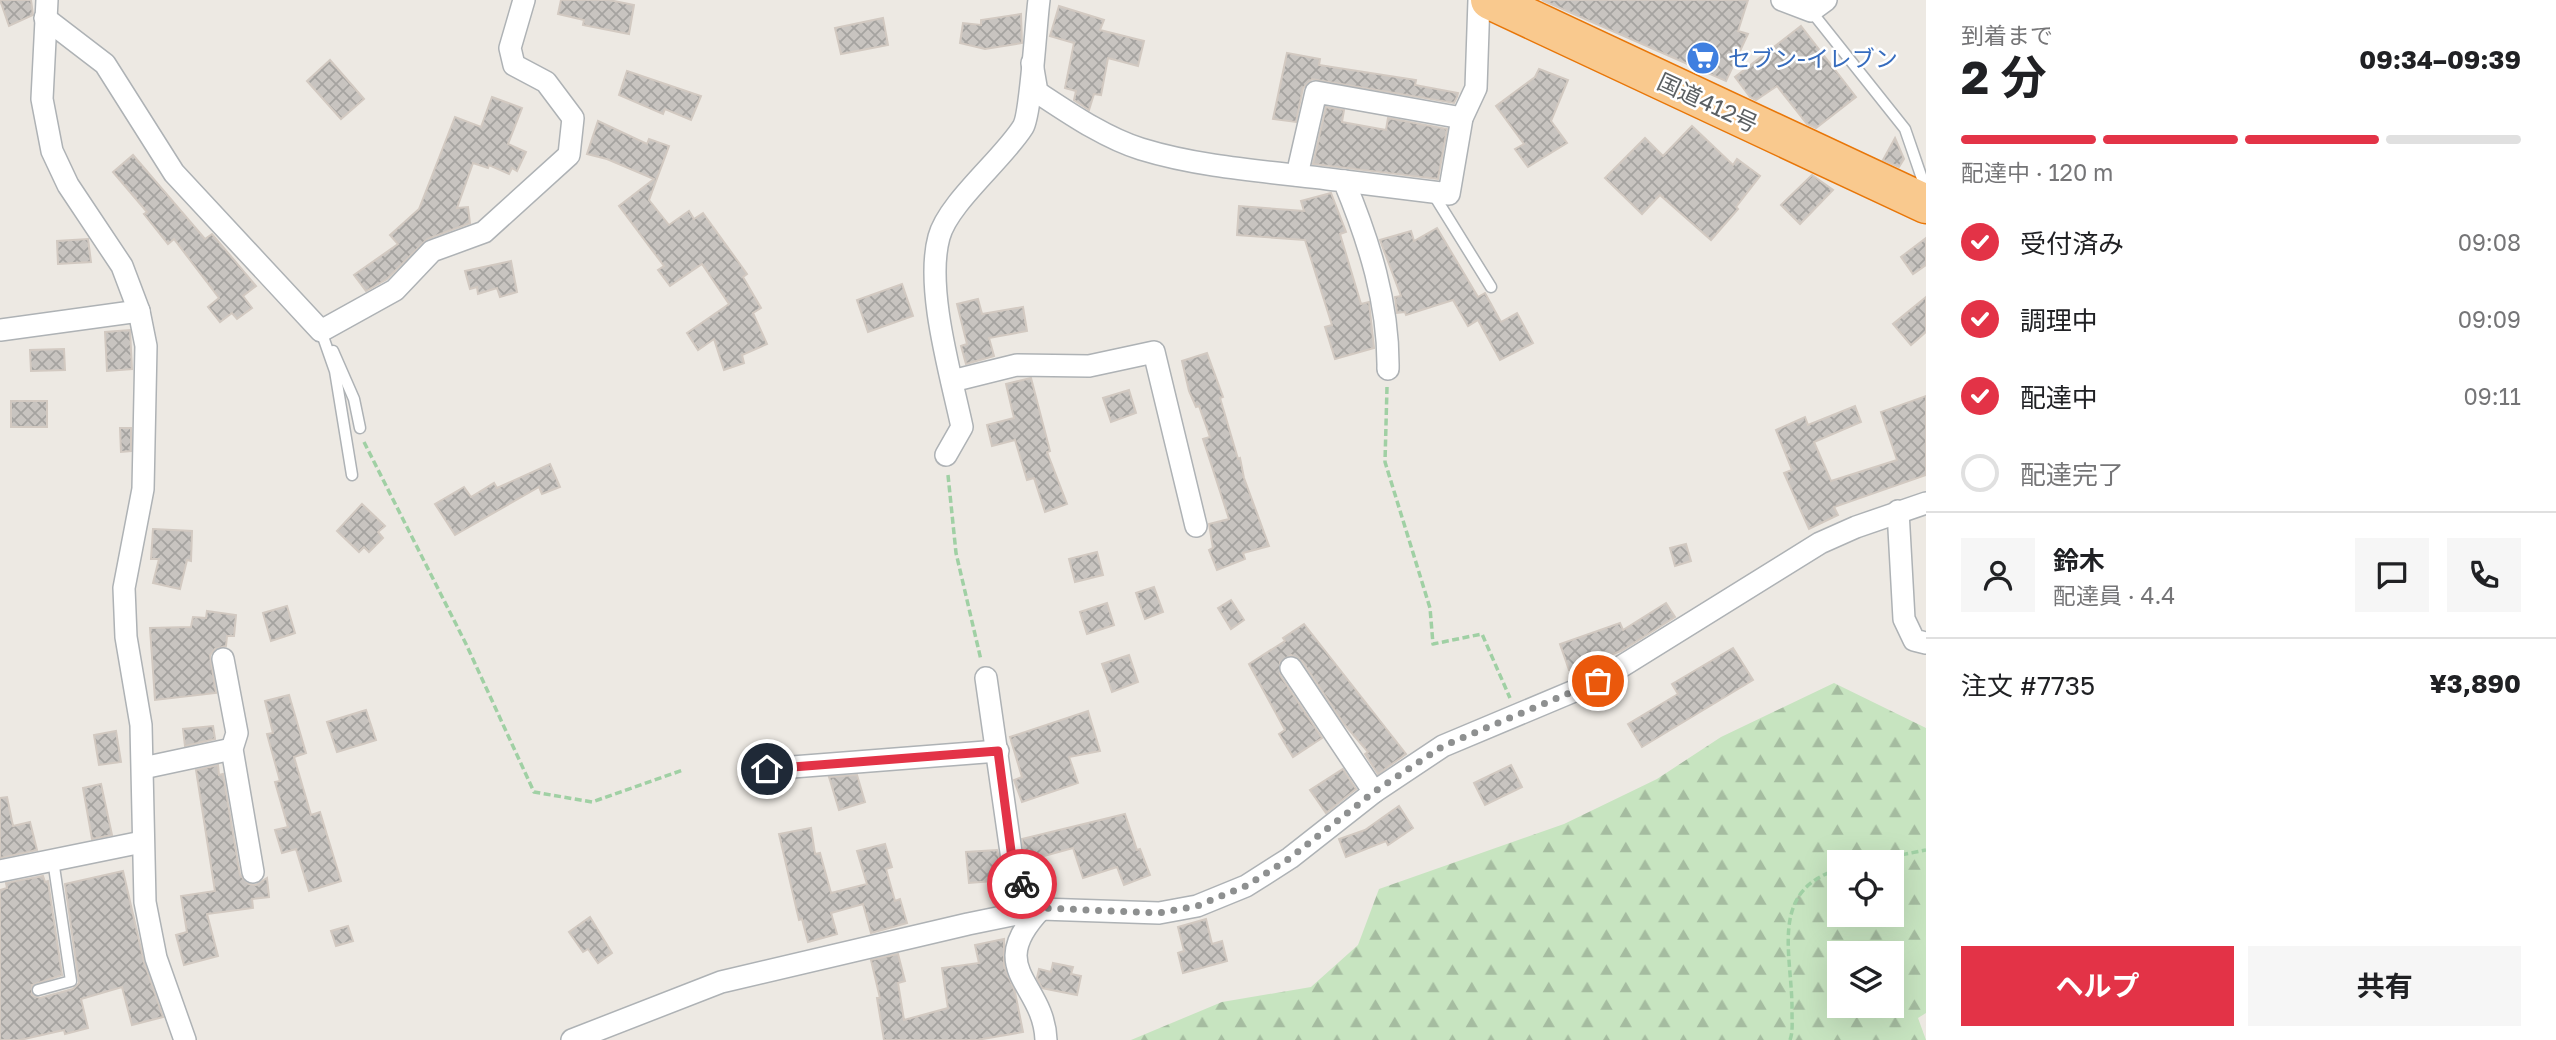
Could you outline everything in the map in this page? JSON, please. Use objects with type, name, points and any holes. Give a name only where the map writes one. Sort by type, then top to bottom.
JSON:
[{"type":"highway","name":"国道412号","points":[[1490,0],[1926,204]]},
{"type":"street","points":[[46,9],[105,64],[174,173],[321,331],[395,290],[432,251],[484,232],[569,155],[573,118],[546,82],[514,65],[510,48],[524,0]]},
{"type":"street","points":[[946,456],[962,427],[942,337],[936,269],[939,236],[954,210],[1025,124],[1039,0]]},
{"type":"street","points":[[1032,63],[1037,92],[1074,116],[1140,149],[1297,175],[1449,194],[1462,118],[1476,89],[1479,0]]},
{"type":"street","points":[[1782,0],[1818,5]]},
{"type":"street","points":[[46,9],[42,99],[51,151],[68,185],[122,267],[139,311],[146,346],[144,489],[124,587],[126,637],[141,724],[145,902],[156,958],[185,1040]]},
{"type":"street","points":[[1297,175],[1316,92],[1462,118]]},
{"type":"street","points":[[1344,181],[1370,245],[1388,342],[1388,369]]},
{"type":"street","points":[[0,330],[139,311]]},
{"type":"street","points":[[952,381],[1017,365],[1089,366],[1154,352],[1196,526]]},
{"type":"street","points":[[572,1040],[721,982],[1041,908],[1159,913],[1197,906],[1246,886],[1290,858],[1374,792],[1443,746],[1598,681],[1820,543],[1898,511],[1926,503]]},
{"type":"street","points":[[1898,511],[1905,619],[1914,640],[1926,643]]},
{"type":"street","points":[[223,659],[237,733],[232,749],[253,872]]},
{"type":"street","points":[[1291,668],[1374,792]]},
{"type":"street","points":[[986,678],[1013,866],[1022,884],[1041,908]]},
{"type":"street","points":[[144,768],[232,749]]},
{"type":"street","points":[[767,769],[998,751]]},
{"type":"street","points":[[0,870],[142,842]]},
{"type":"street","points":[[1041,908],[1024,927],[1015,961],[1046,1025],[1046,1040]]},
{"type":"lane","points":[[1818,5],[1905,129],[1926,190]]},
{"type":"lane","points":[[1432,192],[1491,287]]},
{"type":"lane","points":[[321,331],[342,366],[354,399],[360,428]]},
{"type":"lane","points":[[321,331],[335,370],[352,475]]},
{"type":"lane","points":[[38,989],[71,981],[53,860]]},
{"type":"path","points":[[1388,369],[1385,462],[1430,608],[1433,644],[1482,634],[1518,716]]},
{"type":"path","points":[[360,428],[365,446],[466,644],[534,792],[592,802],[682,771]]},
{"type":"path","points":[[946,456],[956,553],[986,678]]},
{"type":"path","points":[[1904,854],[1926,850]]},
{"type":"path","points":[[1790,1040],[1792,994],[1788,920],[1795,899],[1807,885],[1827,873]]},
{"type":"green space","points":[[1834,683],[1926,728],[1926,1013],[1918,1018],[1926,1040],[1131,1040],[1222,1002],[1311,987],[1358,945],[1379,889],[1564,824],[1657,779],[1721,737]]},
{"type":"building","points":[[0,0],[31,0],[33,15],[9,26]]},
{"type":"building","points":[[561,0],[609,0],[634,5],[629,34],[583,25],[584,20],[558,14]]},
{"type":"building","name":"セブン-イレブン","points":[[1542,0],[1748,0],[1738,31],[1748,34],[1726,81]]},
{"type":"building","points":[[1059,6],[1104,20],[1100,30],[1144,41],[1138,66],[1108,58],[1101,95],[1094,94],[1089,110],[1074,100],[1076,91],[1065,88],[1074,43],[1050,36]]},
{"type":"building","points":[[1021,14],[1022,43],[985,49],[960,43],[963,23],[981,25],[981,20]]},
{"type":"building","points":[[883,18],[888,45],[841,54],[835,28]]},
{"type":"building","points":[[1801,26],[1856,97],[1816,128],[1807,124],[1777,86],[1756,100],[1750,97],[1735,77]]},
{"type":"building","points":[[1287,53],[1320,59],[1319,65],[1416,80],[1415,85],[1458,93],[1454,103],[1312,79],[1303,88],[1296,122],[1273,119]]},
{"type":"building","points":[[330,60],[364,99],[341,119],[307,81]]},
{"type":"building","points":[[1539,69],[1568,80],[1551,121],[1567,143],[1528,167],[1515,149],[1524,144],[1496,106],[1535,77]]},
{"type":"building","points":[[627,71],[701,96],[691,120],[665,109],[663,114],[619,95]]},
{"type":"building","points":[[492,97],[522,108],[508,144],[526,152],[517,171],[512,168],[509,174],[489,165],[488,168],[473,163],[457,208],[468,207],[470,223],[427,239],[387,279],[366,291],[354,275],[398,244],[390,235],[419,209],[455,117],[481,127]]},
{"type":"building","points":[[1326,107],[1344,110],[1342,122],[1386,130],[1388,118],[1447,129],[1438,179],[1313,164]]},
{"type":"building","points":[[598,121],[647,144],[649,139],[669,146],[649,200],[669,225],[689,211],[694,219],[703,213],[747,274],[743,277],[761,308],[753,313],[767,344],[742,355],[744,363],[724,370],[714,339],[698,350],[687,333],[729,304],[702,264],[670,286],[658,270],[664,266],[619,206],[654,179],[607,159],[587,154]]},
{"type":"building","points":[[1692,126],[1733,165],[1737,159],[1760,176],[1736,207],[1738,209],[1711,240],[1660,195],[1642,214],[1605,178],[1645,138],[1663,156]]},
{"type":"building","points":[[1895,138],[1904,159],[1899,167],[1883,160]]},
{"type":"building","points":[[133,155],[205,239],[212,234],[256,286],[243,296],[252,308],[237,319],[232,313],[220,322],[208,307],[219,298],[174,239],[168,244],[144,214],[147,212],[113,172]]},
{"type":"building","points":[[1812,175],[1833,190],[1800,224],[1781,205]]},
{"type":"building","points":[[1331,193],[1346,232],[1340,234],[1361,304],[1369,302],[1374,348],[1335,359],[1325,327],[1332,325],[1305,240],[1237,235],[1239,206],[1304,211],[1301,201]]},
{"type":"building","points":[[1437,228],[1478,297],[1485,293],[1501,322],[1517,313],[1533,343],[1500,360],[1478,320],[1468,326],[1453,300],[1406,315],[1405,312],[1397,313],[1395,297],[1401,296],[1380,240],[1411,231],[1414,241]]},
{"type":"building","points":[[1926,238],[1926,265],[1913,274],[1901,257]]},
{"type":"building","points":[[88,239],[91,262],[58,264],[57,241]]},
{"type":"building","points":[[511,261],[517,292],[500,297],[497,288],[478,294],[477,287],[470,289],[465,271]]},
{"type":"building","points":[[902,284],[913,316],[868,332],[857,300]]},
{"type":"building","points":[[1926,297],[1926,332],[1911,345],[1893,324]]},
{"type":"building","points":[[978,299],[982,314],[1023,307],[1027,331],[989,338],[994,356],[966,364],[961,346],[967,344],[957,304]]},
{"type":"building","points":[[130,330],[132,369],[107,371],[105,332]]},
{"type":"building","points":[[64,349],[65,370],[31,371],[30,350]]},
{"type":"building","points":[[1207,353],[1223,397],[1220,398],[1244,478],[1269,546],[1243,553],[1245,559],[1217,570],[1209,550],[1213,548],[1209,524],[1229,519],[1203,439],[1210,437],[1199,406],[1196,407],[1189,391],[1182,361]]},
{"type":"building","points":[[1031,378],[1050,451],[1047,452],[1067,504],[1045,512],[1034,478],[1027,480],[1015,440],[992,446],[987,425],[1014,418],[1006,384]]},
{"type":"building","points":[[1129,390],[1136,413],[1111,422],[1103,398]]},
{"type":"building","points":[[1926,396],[1926,475],[1834,507],[1838,515],[1809,529],[1784,473],[1792,470],[1776,430],[1805,417],[1808,425],[1855,406],[1861,422],[1814,442],[1831,481],[1897,460],[1881,412]]},
{"type":"building","points":[[11,401],[47,401],[47,427],[11,427]]},
{"type":"building","points":[[120,428],[131,428],[131,451],[121,452]]},
{"type":"building","points":[[550,464],[560,487],[542,494],[539,487],[455,535],[435,504],[464,487],[471,497],[494,483],[497,488]]},
{"type":"building","points":[[362,504],[385,526],[378,532],[383,538],[369,552],[364,547],[359,552],[337,531]]},
{"type":"building","points":[[153,529],[192,531],[191,561],[187,560],[180,589],[153,583],[159,559],[151,559]]},
{"type":"building","points":[[1686,544],[1691,561],[1675,566],[1670,548]]},
{"type":"building","points":[[1097,552],[1103,575],[1075,582],[1069,559]]},
{"type":"building","points":[[1154,587],[1163,612],[1145,619],[1136,593]]},
{"type":"building","points":[[1231,600],[1244,620],[1231,629],[1218,608]]},
{"type":"building","points":[[1107,603],[1114,625],[1087,634],[1080,612]]},
{"type":"building","points":[[1666,603],[1675,617],[1621,651],[1569,670],[1560,644],[1620,623],[1623,630]]},
{"type":"building","points":[[287,606],[295,633],[271,641],[263,613]]},
{"type":"building","points":[[207,611],[236,615],[234,636],[227,636],[226,646],[215,649],[210,655],[216,693],[155,700],[150,628],[191,627],[193,617],[206,618]]},
{"type":"building","points":[[1304,624],[1406,754],[1378,774],[1365,754],[1368,752],[1344,724],[1302,661],[1291,655],[1280,662],[1280,675],[1322,738],[1293,757],[1279,734],[1285,730],[1249,664],[1285,641],[1283,638]]},
{"type":"building","points":[[1733,648],[1753,680],[1642,747],[1628,724],[1678,694],[1672,684]]},
{"type":"building","points":[[1129,655],[1138,682],[1112,692],[1102,664]]},
{"type":"building","points":[[289,695],[306,753],[294,757],[311,815],[320,812],[341,881],[309,891],[296,849],[282,853],[275,830],[288,827],[275,782],[280,781],[267,734],[273,733],[265,701]]},
{"type":"building","points":[[366,710],[376,740],[337,752],[327,722]]},
{"type":"building","points":[[1088,711],[1100,751],[1069,757],[1078,783],[1022,802],[1014,780],[1022,777],[1010,737]]},
{"type":"building","points":[[213,726],[215,739],[185,746],[183,729]]},
{"type":"building","points":[[116,731],[121,762],[99,765],[94,735]]},
{"type":"building","points":[[218,765],[219,775],[223,774],[240,875],[249,884],[256,885],[267,878],[269,897],[252,899],[253,908],[207,914],[218,956],[184,965],[176,935],[187,932],[181,896],[215,891],[196,770]]},
{"type":"building","points":[[1511,765],[1522,787],[1485,805],[1474,783]]},
{"type":"building","points":[[1343,769],[1356,789],[1326,813],[1310,790]]},
{"type":"building","points":[[857,775],[865,802],[839,810],[829,777]]},
{"type":"building","points":[[101,784],[112,835],[92,839],[83,788]]},
{"type":"building","points":[[7,797],[13,826],[30,822],[37,850],[0,858],[0,798]]},
{"type":"building","points":[[1399,806],[1413,828],[1388,845],[1386,841],[1346,857],[1339,839],[1365,830]]},
{"type":"building","points":[[1125,814],[1137,850],[1140,849],[1150,875],[1124,885],[1117,867],[1083,878],[1073,848],[1026,861],[1022,839]]},
{"type":"building","points":[[811,828],[815,854],[820,853],[831,893],[867,884],[857,851],[885,844],[892,867],[886,869],[895,901],[900,899],[907,923],[871,933],[863,904],[831,913],[837,934],[808,942],[802,919],[799,920],[779,834]]},
{"type":"building","points":[[997,850],[1005,880],[969,883],[966,852]]},
{"type":"building","points":[[123,871],[144,962],[163,1017],[132,1025],[122,987],[81,999],[88,1028],[65,1034],[64,1030],[20,1040],[0,1040],[0,890],[7,888],[6,883],[43,876],[45,882],[48,881],[62,975],[32,985],[32,995],[40,998],[73,989],[79,983],[65,884]]},
{"type":"building","points":[[590,917],[612,953],[598,963],[588,949],[583,952],[569,932]]},
{"type":"building","points":[[1206,919],[1212,944],[1222,941],[1227,961],[1183,973],[1178,953],[1184,951],[1178,927]]},
{"type":"building","points":[[348,926],[353,941],[336,946],[331,931]]},
{"type":"building","points":[[1004,939],[1004,966],[1015,992],[1023,1032],[977,1040],[884,1040],[877,998],[880,998],[871,960],[898,954],[905,981],[898,983],[904,1020],[948,1008],[942,968],[979,963],[975,945]]},
{"type":"building","points":[[1053,963],[1073,967],[1071,974],[1081,976],[1077,995],[1042,988],[1037,978],[1039,969],[1051,972]]},
{"type":"way so far","points":[[1022,884],[1041,908],[1159,913],[1197,906],[1246,886],[1290,858],[1374,792],[1443,746],[1598,681]]},
{"type":"place","name":"セブン-イレブン","points":[[1703,58]]},
{"type":"route","points":[[767,769],[998,751],[1013,866],[1022,884]]}]
